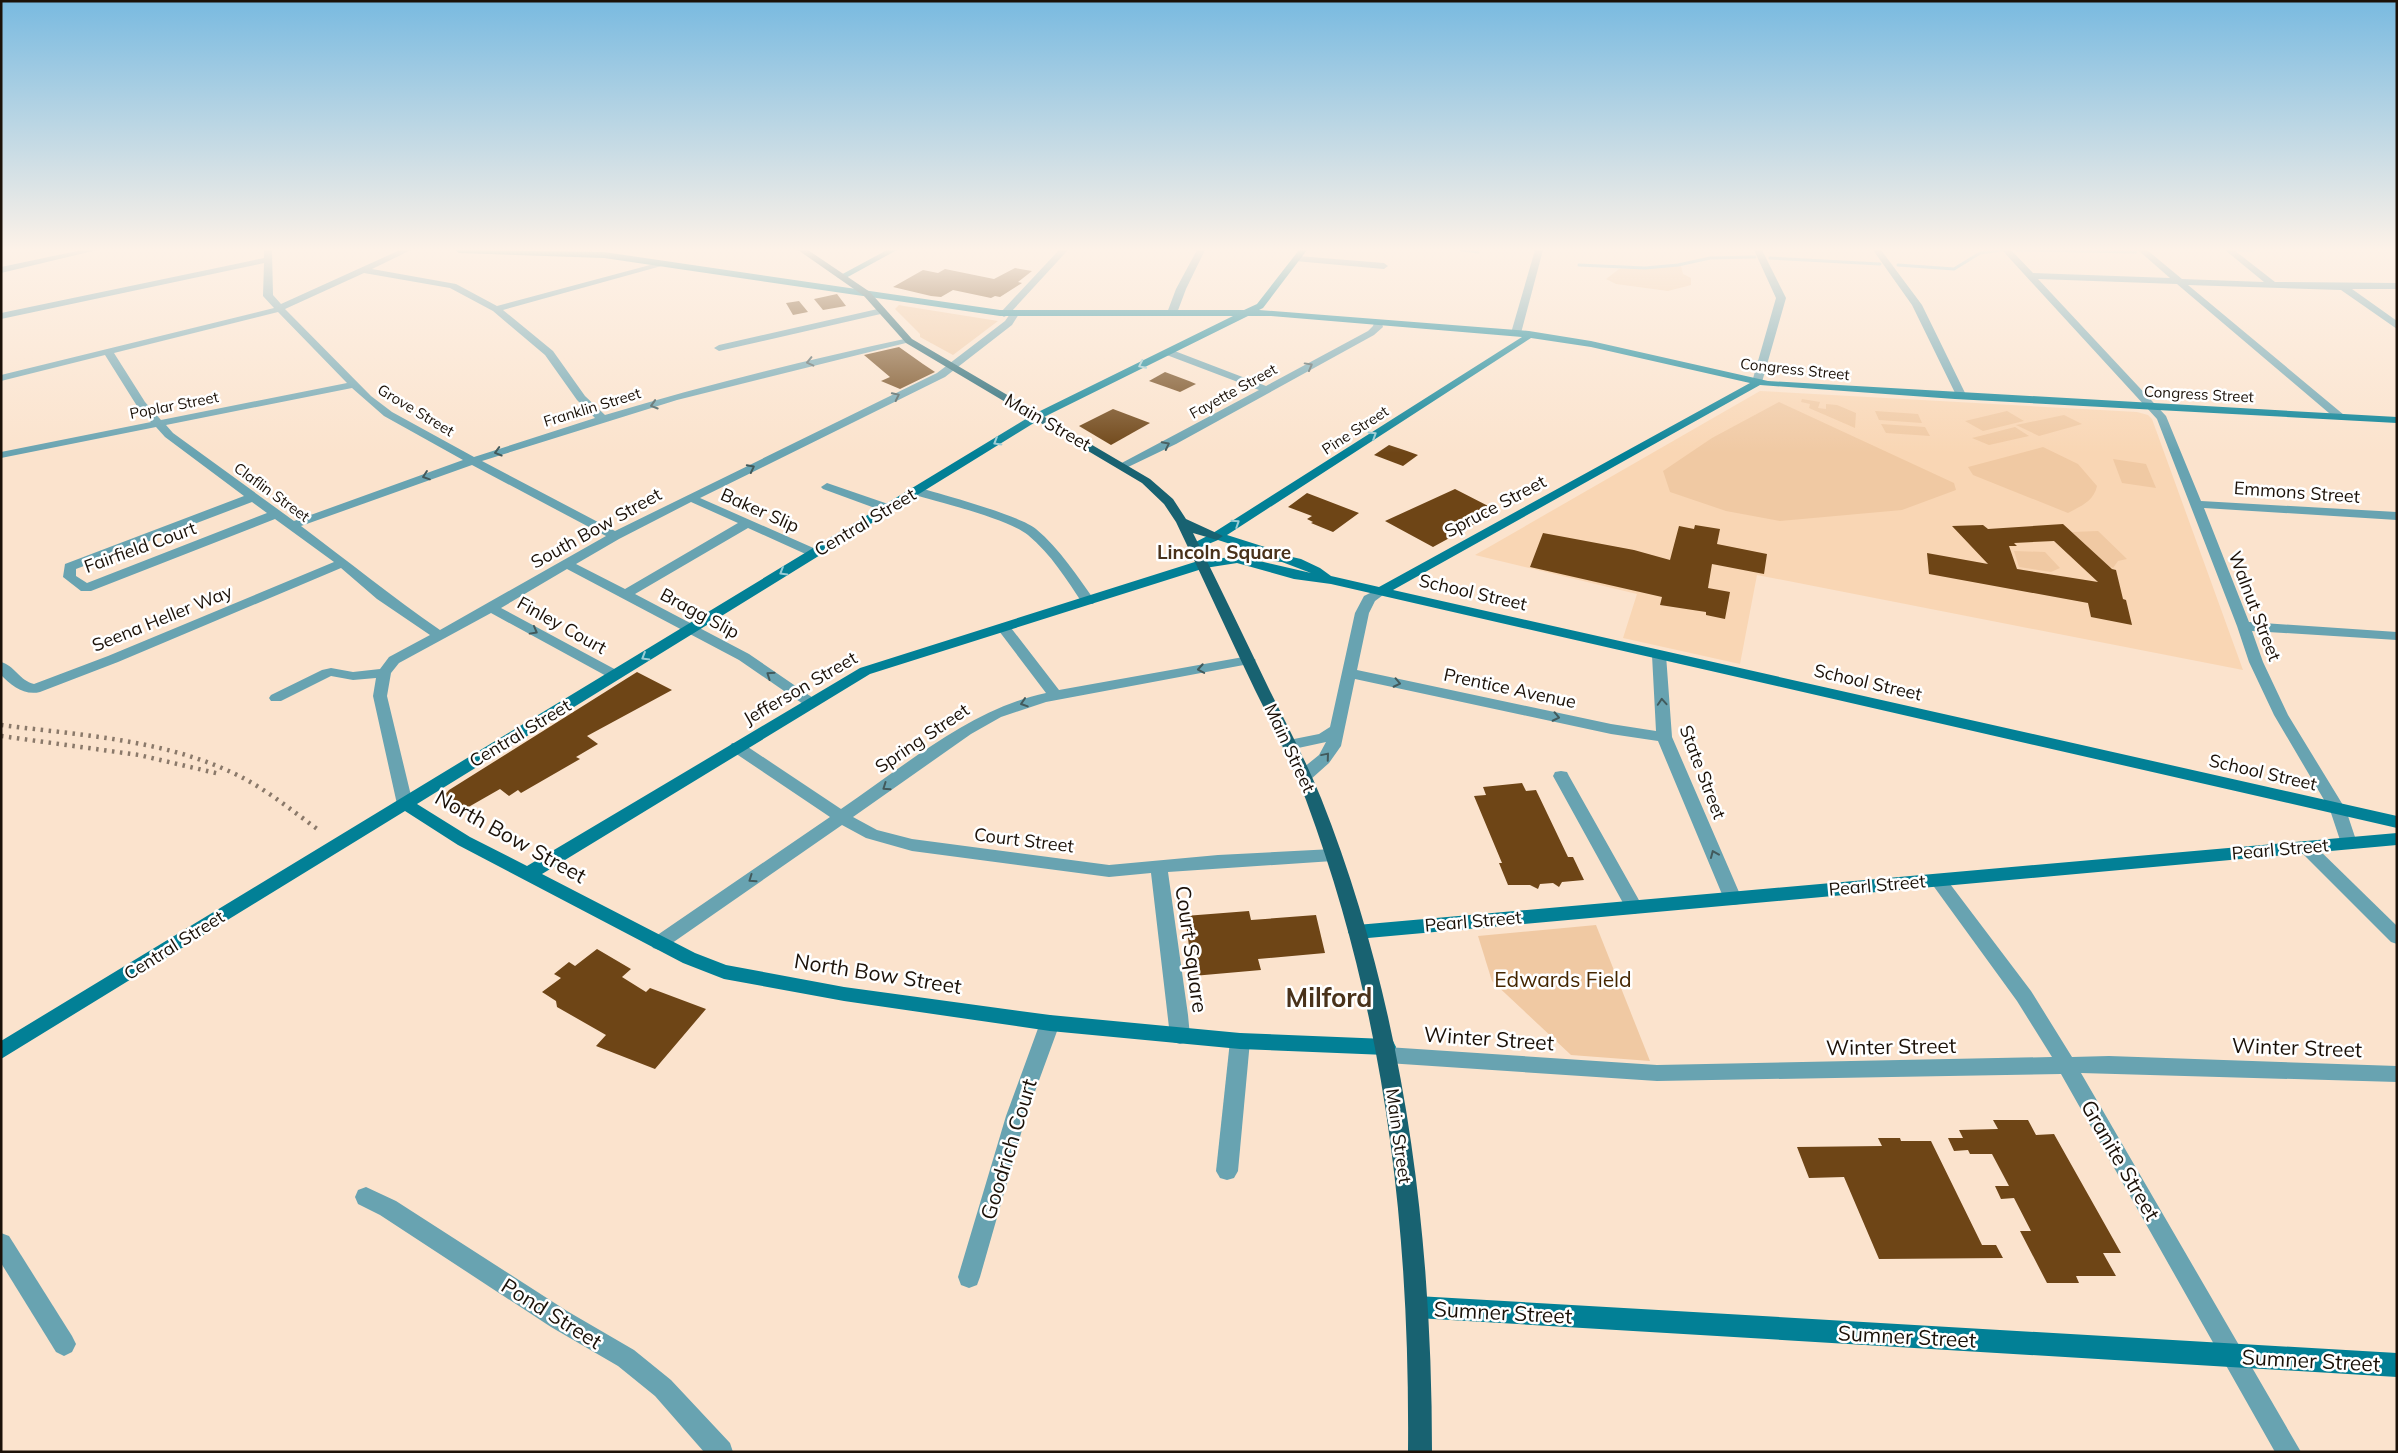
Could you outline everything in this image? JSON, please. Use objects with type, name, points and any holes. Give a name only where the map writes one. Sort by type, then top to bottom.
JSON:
[{"type":"main road","name":"Main Street","points":[[888,318],[909,341],[1122,466],[1159,491],[1172,505],[1203,564],[1304,776],[1333,856],[1357,932],[1386,1051],[1405,1175],[1417,1307],[1420,1452]]},
{"type":"main road","name":"Central Street","points":[[1,1051],[1038,416],[1239,318]]},
{"type":"main road","name":"Congress Street","points":[[1318,318],[1529,334],[1591,344],[1757,382],[1962,397],[2397,420]]},
{"type":"main road","name":"Pine Street","points":[[1194,546],[1218,536],[1525,339],[1529,334]]},
{"type":"main road","name":"Spruce Street","points":[[1380,592],[1578,485],[1752,387],[1757,382]]},
{"type":"main road","points":[[1182,522],[1197,530],[1282,558]]},
{"type":"main road","name":"School Street","points":[[1203,564],[1258,554],[1282,558],[1313,570],[1331,580]]},
{"type":"main road","name":"School Street","points":[[1234,558],[1251,561],[1294,575],[1331,580],[2397,822]]},
{"type":"main road","name":"Jefferson Street","points":[[528,874],[811,702],[870,669],[1203,564]]},
{"type":"main road","name":"North Bow Street","points":[[404,804],[464,841],[704,966],[724,972],[844,994],[1050,1023],[1180,1036],[1386,1051]]},
{"type":"main road","name":"Pearl Street","points":[[1357,932],[2397,839]]},
{"type":"main road","name":"Sumner Street","points":[[1417,1307],[2397,1364]]},
{"type":"street","points":[[1,378],[241,318]]},
{"type":"street","name":"Grove Street","points":[[288,318],[353,385],[388,414],[615,536]]},
{"type":"street","points":[[507,318],[550,353],[580,398],[604,420]]},
{"type":"street","points":[[720,348],[852,318]]},
{"type":"street","name":"South Bow Street","points":[[384,673],[394,660],[491,608],[615,536],[941,375],[1009,323],[1009,318]]},
{"type":"street","points":[[1516,333],[1520,318]]},
{"type":"street","points":[[1757,382],[1775,318]]},
{"type":"street","points":[[1923,318],[1962,397]]},
{"type":"street","name":"Walnut Street","points":[[2069,318],[2154,407],[2162,418],[2244,626],[2256,662],[2281,715],[2338,810],[2349,844]]},
{"type":"street","points":[[2222,318],[2340,417]]},
{"type":"street","points":[[2386,318],[2397,326]]},
{"type":"street","name":"Fayette Street","points":[[1122,466],[1172,442],[1371,333],[1378,327],[1378,322]]},
{"type":"street","name":"Franklin Street","points":[[292,526],[472,460],[604,420],[765,373],[909,341]]},
{"type":"street","name":"Claflin Street","points":[[108,352],[141,404],[168,436],[343,563],[382,596],[440,636]]},
{"type":"street","points":[[1168,352],[1267,390]]},
{"type":"street","name":"Poplar Street","points":[[1,455],[353,385]]},
{"type":"street","points":[[827,486],[888,508]]},
{"type":"street","points":[[916,491],[1007,520],[1031,531],[1062,563],[1088,601]]},
{"type":"street","name":"Fairfield Court","points":[[253,497],[70,567],[69,577],[86,588],[276,514]]},
{"type":"street","name":"Baker Slip","points":[[691,498],[814,553]]},
{"type":"street","name":"Emmons Street","points":[[2195,504],[2397,516]]},
{"type":"street","points":[[624,595],[747,523]]},
{"type":"street","name":"Seena Heller Way","points":[[1,666],[20,685],[26,689],[35,689],[130,652],[343,563]]},
{"type":"street","name":"Bragg Slip","points":[[567,564],[744,658],[811,702]]},
{"type":"street","name":"Spruce Street","points":[[1304,776],[1330,752],[1338,729],[1364,607],[1368,599],[1380,592]]},
{"type":"street","name":"Finley Court","points":[[491,608],[615,675]]},
{"type":"street","points":[[2244,626],[2397,636]]},
{"type":"street","points":[[1003,627],[1055,695]]},
{"type":"street","name":"State Street","points":[[1659,655],[1664,737],[1733,899]]},
{"type":"street","name":"Spring Street","points":[[659,943],[985,719],[1013,707],[1055,695],[1249,660]]},
{"type":"street","points":[[276,698],[322,674],[331,672],[353,676],[384,673],[380,696],[404,804]]},
{"type":"street","name":"Prentice Avenue","points":[[1349,673],[1604,727],[1664,737]]},
{"type":"street","points":[[1289,745],[1324,738],[1338,729]]},
{"type":"street","name":"Court Street","points":[[737,747],[841,818],[872,834],[912,845],[1109,871],[1159,868],[1218,861],[1333,856]]},
{"type":"street","points":[[1561,776],[1634,908]]},
{"type":"street","points":[[2306,847],[2397,936]]},
{"type":"street","name":"Court Square","points":[[1159,868],[1162,905],[1179,1006],[1180,1036]]},
{"type":"street","name":"Granite Street","points":[[1938,880],[2024,996],[2066,1065],[2289,1452]]},
{"type":"street","name":"Goodrich Court","points":[[969,1277],[1016,1116],[1050,1023]]},
{"type":"street","points":[[1228,1171],[1240,1041]]},
{"type":"street","name":"Winter Street","points":[[1386,1051],[1678,1074],[2109,1064],[2397,1074]]},
{"type":"street","name":"Pond Street","points":[[366,1197],[388,1208],[559,1319],[626,1358],[663,1388],[721,1452]]},
{"type":"street","points":[[1,1242],[64,1344]]},
{"type":"shaded area","points":[[1760,391],[2137,412],[2148,415],[2152,419],[2243,670],[1757,575],[1740,664],[1623,638],[1637,594],[1475,555]]},
{"type":"green space","points":[[904,318],[978,318],[998,321],[953,355],[920,337],[920,334]]},
{"type":"green space","points":[[1802,399],[1820,402],[1818,408],[1826,409],[1826,404],[1837,405],[1856,413],[1855,428],[1809,408],[1810,404],[1801,402]]},
{"type":"green space","points":[[1779,402],[1954,483],[1956,490],[1902,510],[1780,521],[1726,511],[1670,492],[1663,471],[1712,438]]},
{"type":"green space","points":[[1875,411],[1918,414],[1922,423],[1879,420]]},
{"type":"green space","points":[[2007,411],[2024,421],[1983,431],[1965,421]]},
{"type":"green space","points":[[2064,415],[2082,424],[2039,436],[2016,425]]},
{"type":"green space","points":[[1881,424],[1925,427],[1930,436],[1886,433]]},
{"type":"green space","points":[[2015,427],[2029,436],[1989,445],[1972,438]]},
{"type":"green space","points":[[2043,447],[2078,464],[2097,486],[2090,499],[2068,513],[1973,475],[1968,467]]},
{"type":"green space","points":[[2113,459],[2146,464],[2156,488],[2122,483]]},
{"type":"green space","points":[[2098,531],[2127,559],[2118,561],[2113,568],[2072,532]]},
{"type":"green space","points":[[2014,551],[2045,552],[2060,568],[2051,572],[2019,567]]},
{"type":"green space","name":"Edwards Field","points":[[1596,925],[1650,1061],[1571,1055],[1492,981],[1478,936]]},
{"type":"building","points":[[899,347],[935,372],[900,389],[881,381],[890,377],[864,355]]},
{"type":"building","points":[[1165,372],[1196,384],[1180,392],[1149,381]]},
{"type":"building","points":[[1113,409],[1150,423],[1111,445],[1079,426]]},
{"type":"building","points":[[1389,445],[1418,455],[1403,466],[1374,455]]},
{"type":"building","points":[[1455,489],[1494,509],[1470,522],[1475,524],[1433,547],[1385,521]]},
{"type":"building","points":[[1307,493],[1359,513],[1333,532],[1311,523],[1313,522],[1307,519],[1312,516],[1288,507]]},
{"type":"building","points":[[2063,524],[2112,569],[2116,570],[2132,625],[2091,617],[2088,603],[1929,574],[1927,553],[1988,564],[1952,526],[1983,525],[1988,529]],"holes":[[[2054,541],[2098,582],[2017,569],[2009,546],[2017,546],[2014,543]]]},
{"type":"building","points":[[1695,525],[1720,529],[1717,544],[1767,554],[1764,574],[1712,564],[1708,588],[1730,592],[1725,619],[1706,615],[1706,612],[1660,605],[1662,597],[1530,567],[1543,533],[1634,550],[1670,560],[1679,526],[1694,529]]},
{"type":"building","points":[[637,672],[672,690],[587,736],[598,744],[576,757],[580,759],[521,793],[518,790],[509,796],[500,789],[458,813],[442,802],[443,797],[449,790]]},
{"type":"building","points":[[1522,783],[1526,791],[1536,790],[1568,857],[1573,857],[1584,880],[1562,882],[1559,887],[1553,883],[1540,884],[1538,889],[1530,885],[1508,885],[1499,863],[1502,863],[1474,796],[1486,795],[1483,787]]},
{"type":"building","points":[[1249,911],[1251,920],[1316,915],[1325,953],[1258,959],[1261,970],[1193,976],[1185,916]]},
{"type":"building","points":[[597,949],[631,969],[622,977],[646,992],[650,988],[706,1009],[655,1069],[596,1046],[606,1035],[557,1007],[556,1001],[542,992],[561,978],[554,974],[569,962],[575,966]]},
{"type":"building","points":[[1993,1120],[2028,1120],[2036,1135],[2054,1134],[2121,1253],[2103,1253],[2116,1276],[2076,1276],[2079,1283],[2047,1283],[2020,1231],[2031,1231],[2014,1198],[2001,1199],[1995,1186],[2009,1186],[1992,1154],[1970,1154],[1968,1150],[1954,1151],[1948,1138],[1963,1138],[1959,1130],[1998,1129]]},
{"type":"building","points":[[1878,1138],[1900,1138],[1901,1141],[1931,1141],[1982,1245],[1996,1245],[2003,1258],[1879,1259],[1844,1177],[1809,1178],[1797,1147],[1882,1146]]},
{"type":"railway","points":[[1,725],[147,745],[204,761],[231,772],[255,785],[320,831]]},
{"type":"railway","points":[[1,736],[139,755],[220,774]]},
{"type":"district","name":"Lincoln Square","points":[[1224,552]]},
{"type":"district","name":"Milford","points":[[1329,997]]}]
